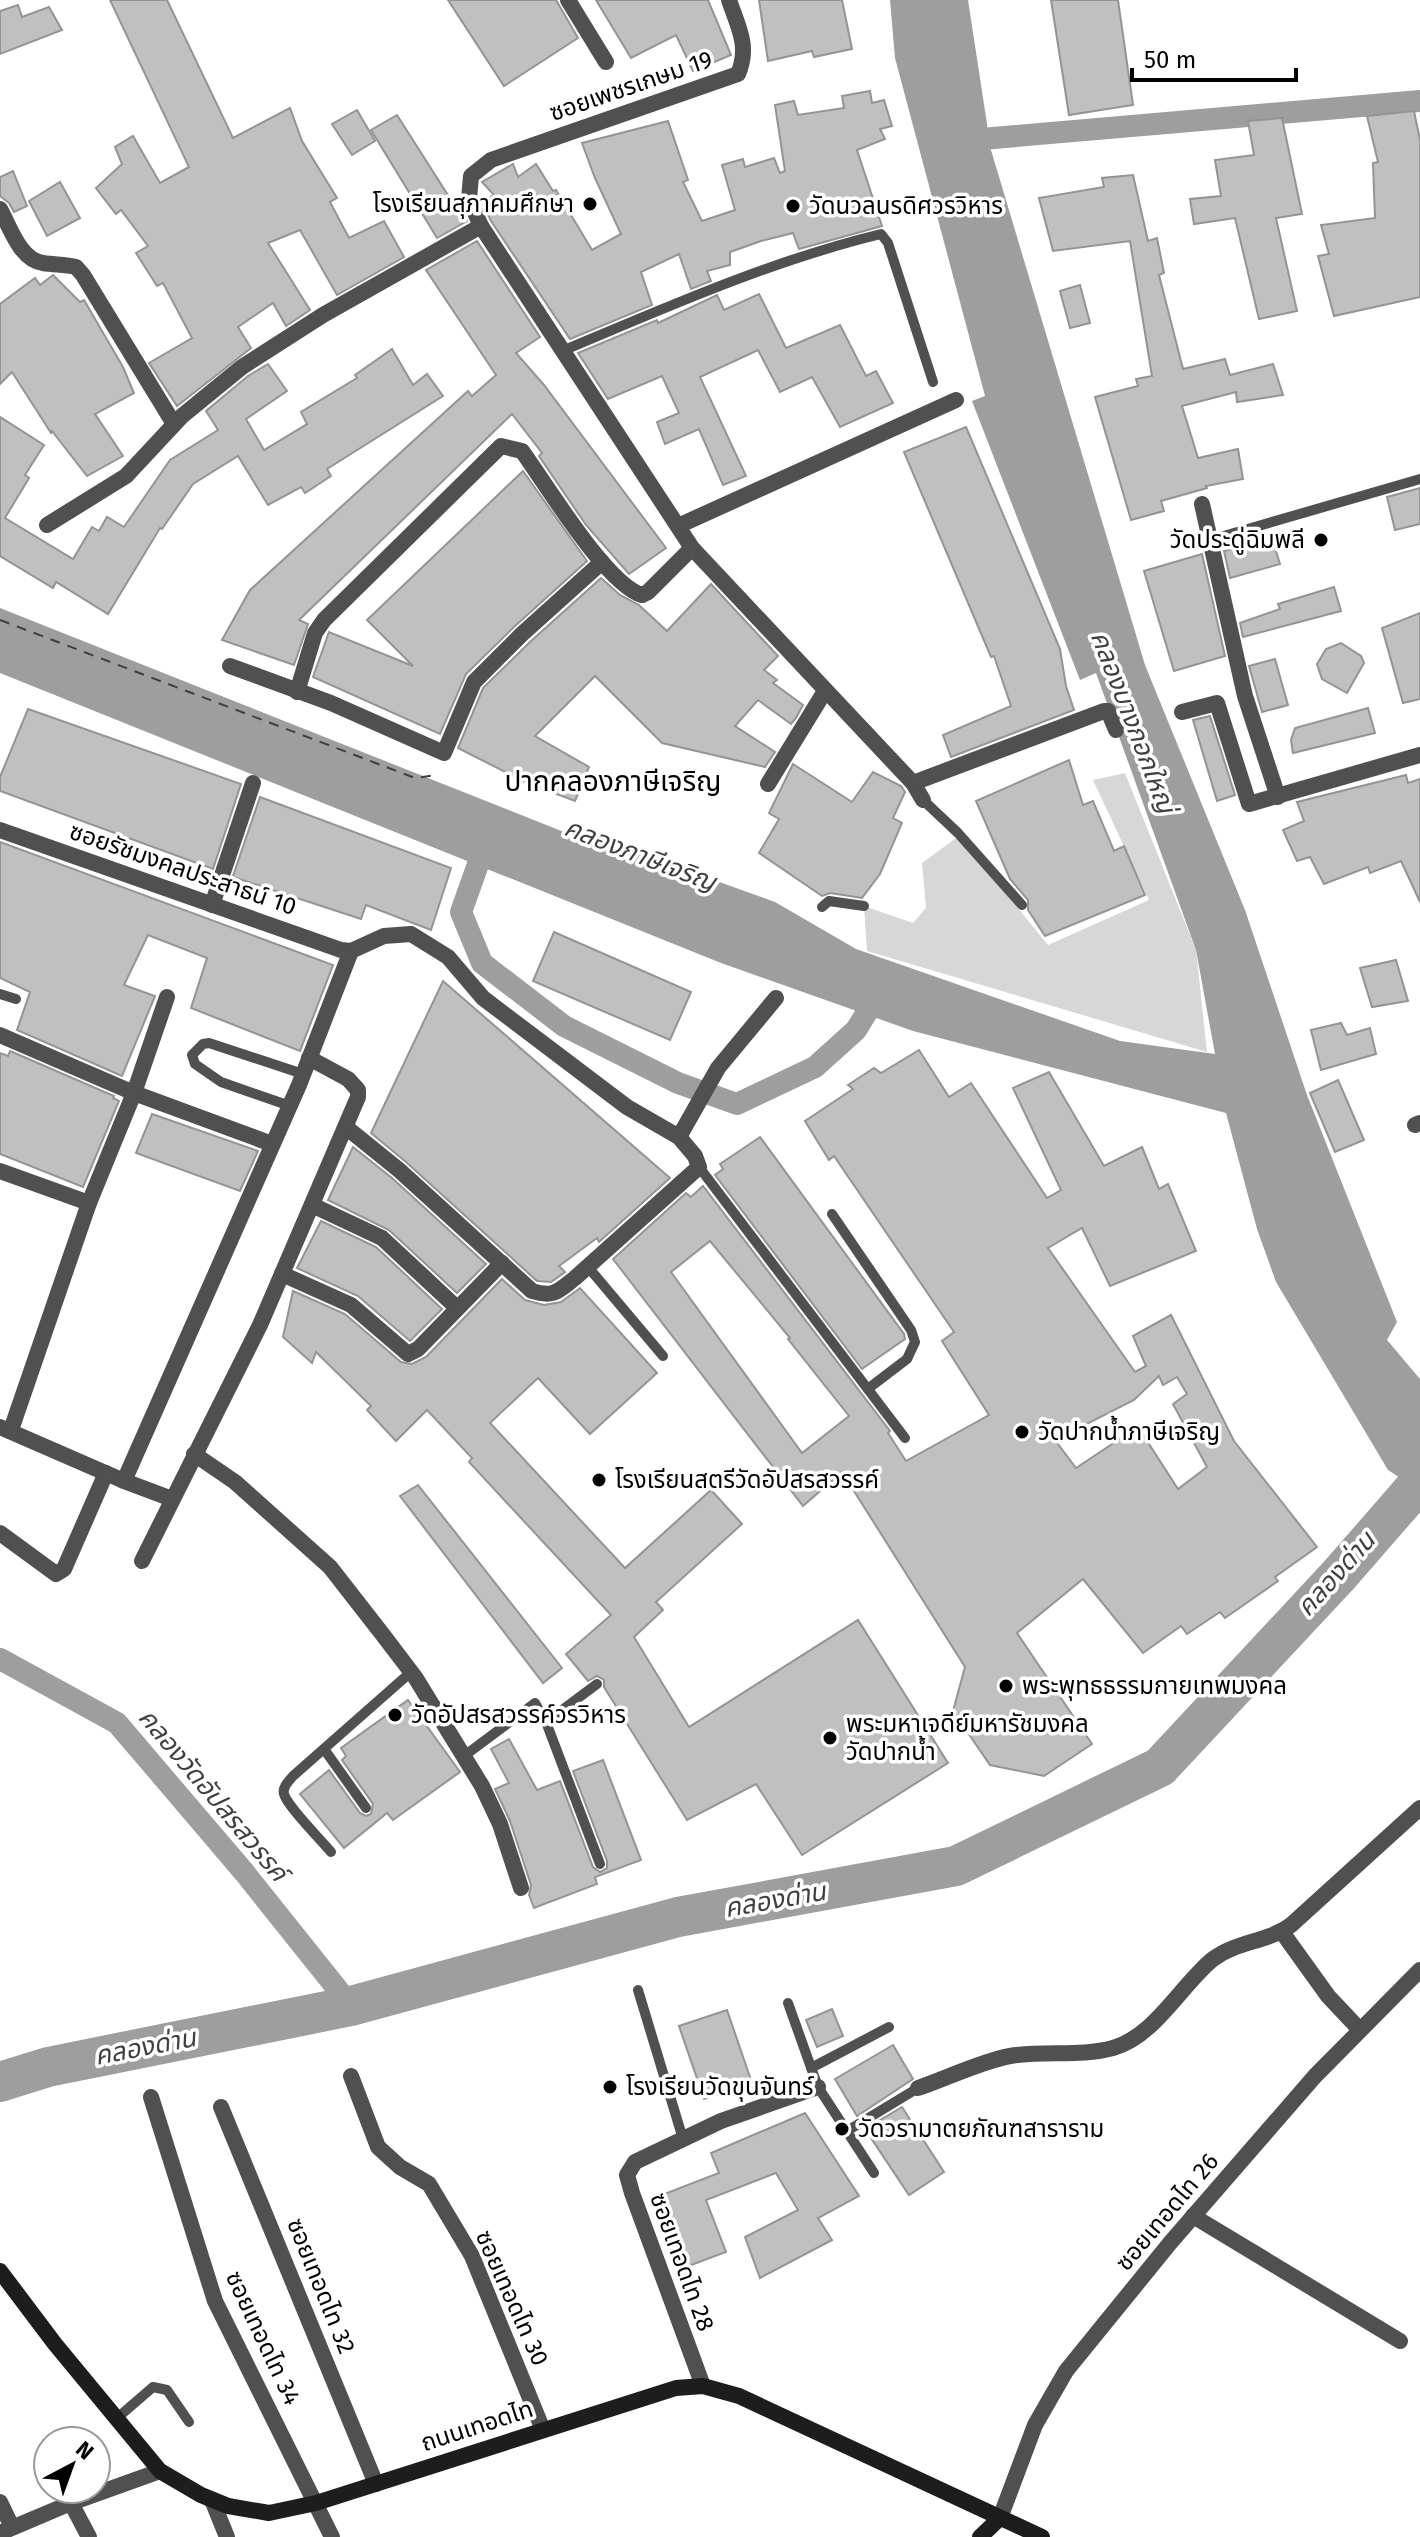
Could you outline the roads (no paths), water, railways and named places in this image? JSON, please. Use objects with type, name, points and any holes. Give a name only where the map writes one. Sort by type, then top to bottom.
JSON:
[{"type":"main road","name":"ถนนเทอดไท","points":[[0,2271],[160,2471],[228,2506],[269,2513],[316,2503],[676,2388],[703,2386],[739,2396],[1042,2537]]},
{"type":"main road","points":[[980,2537],[1000,2518]]},
{"type":"street","points":[[568,0],[606,62]]},
{"type":"street","name":"ซอยเพชรเกษม 19","points":[[481,226],[469,199],[471,176],[491,160],[738,74],[745,46],[729,0]]},
{"type":"street","points":[[0,209],[22,250],[31,259],[76,267],[83,275],[174,424]]},
{"type":"street","points":[[47,525],[126,476],[174,424],[242,367],[312,322],[481,226],[692,548],[913,783],[923,800]]},
{"type":"street","points":[[678,526],[956,400]]},
{"type":"street","points":[[297,692],[315,633],[324,620],[501,446],[522,451],[602,562],[634,592],[642,595],[648,592],[692,548]]},
{"type":"street","points":[[1202,504],[1245,696],[1278,797]]},
{"type":"street","points":[[230,666],[331,703],[444,753],[474,682],[602,562]]},
{"type":"street","points":[[768,784],[825,691]]},
{"type":"street","points":[[1182,712],[1245,696]]},
{"type":"street","points":[[1217,703],[1249,804],[1420,755]]},
{"type":"street","points":[[913,783],[1104,711],[1108,711],[1116,730]]},
{"type":"street","points":[[212,905],[253,783]]},
{"type":"street","name":"ซอยรัชมงคลประสาธน์ 10","points":[[0,830],[351,951]]},
{"type":"street","points":[[124,1481],[290,1106],[351,951],[374,938],[411,934],[448,957],[483,998],[627,1107],[679,1137],[695,1156],[699,1167],[588,1267],[556,1292],[546,1295],[532,1291],[399,1170],[347,1128]]},
{"type":"street","points":[[167,997],[134,1093],[89,1203],[5,1428],[172,1499]]},
{"type":"street","points":[[679,1137],[718,1068],[776,998]]},
{"type":"street","points":[[0,1035],[134,1093],[272,1144]]},
{"type":"street","points":[[142,1561],[260,1325],[347,1128],[358,1090],[348,1079],[306,1066]]},
{"type":"street","points":[[0,1171],[89,1203]]},
{"type":"street","points":[[312,1205],[373,1233],[391,1245],[456,1307]]},
{"type":"street","points":[[282,1274],[351,1305],[408,1354],[418,1349],[502,1263]]},
{"type":"street","points":[[194,1454],[235,1482],[330,1567],[411,1672],[464,1756],[500,1824],[521,1888]]},
{"type":"street","points":[[0,1533],[56,1574],[60,1573],[106,1473]]},
{"type":"street","points":[[918,2088],[1010,2056],[1081,2053],[1115,2047],[1134,2037],[1157,2019],[1213,1959],[1232,1947],[1282,1932],[1420,1808]]},
{"type":"street","points":[[1282,1932],[1328,1996],[1360,2030]]},
{"type":"street","name":"ซอยเทอดไท 26","points":[[1000,2518],[1035,2425],[1066,2371],[1193,2216],[1315,2076],[1420,1970]]},
{"type":"street","name":"ซอยเทอดไท 30","points":[[351,2076],[378,2147],[400,2167],[429,2184],[472,2256],[543,2430]]},
{"type":"street","name":"ซอยเทอดไท 28","points":[[703,2386],[627,2175],[635,2162],[721,2121],[818,2087]]},
{"type":"street","name":"ซอยเทอดไท 34","points":[[151,2097],[215,2301],[332,2537]]},
{"type":"street","name":"ซอยเทอดไท 32","points":[[221,2107],[376,2484]]},
{"type":"street","points":[[1193,2216],[1400,2341]]},
{"type":"street","points":[[112,2488],[160,2471]]},
{"type":"street","points":[[212,2500],[227,2537]]},
{"type":"street","points":[[0,2502],[6,2530],[66,2505]]},
{"type":"street","points":[[72,2505],[89,2537]]},
{"type":"lane","points":[[562,351],[741,276],[881,234],[888,243],[933,382]]},
{"type":"lane","points":[[1210,540],[1420,479]]},
{"type":"lane","points":[[923,800],[958,833],[1022,905]]},
{"type":"lane","points":[[822,907],[829,901],[864,906]]},
{"type":"lane","points":[[0,994],[16,999]]},
{"type":"lane","points":[[290,1106],[221,1082],[203,1072],[192,1061],[192,1055],[203,1044],[209,1043],[306,1066]]},
{"type":"lane","points":[[699,1167],[905,1438]]},
{"type":"lane","points":[[832,1214],[911,1330],[915,1342],[907,1359],[869,1388]]},
{"type":"lane","points":[[588,1267],[663,1356]]},
{"type":"lane","points":[[331,1852],[284,1794],[285,1787],[293,1776],[411,1672]]},
{"type":"lane","points":[[546,1722],[597,1684]]},
{"type":"lane","points":[[464,1756],[535,1703],[546,1722],[600,1864]]},
{"type":"lane","points":[[324,1749],[366,1808]]},
{"type":"lane","points":[[638,1990],[683,2139]]},
{"type":"lane","points":[[788,2003],[818,2087],[874,2173]]},
{"type":"lane","points":[[811,2068],[889,2027]]},
{"type":"lane","points":[[847,2131],[918,2088]]},
{"type":"lane","points":[[116,2419],[153,2387],[167,2390],[189,2422]]},
{"type":"water","points":[[890,0],[968,0],[991,150],[1145,665],[1245,910],[1307,1095],[1397,1322],[1387,1340],[1420,1379],[1420,1491],[1388,1470],[1276,1282],[1257,1229],[1226,1113],[913,1031],[721,963],[0,673],[0,608],[584,840],[655,859],[775,902],[856,949],[1120,1041],[1215,1054],[1196,950],[1096,673],[1080,680],[972,401],[985,396],[895,58]]},
{"type":"waterway","points":[[959,141],[1420,101]]},
{"type":"waterway","points":[[487,839],[461,912],[482,963],[564,1026],[678,1083],[737,1104],[815,1067],[856,1030],[880,991]]},
{"type":"waterway","name":"คลองด่าน","points":[[0,2082],[48,2067],[351,2006],[678,1917],[956,1866],[1160,1767],[1339,1575],[1420,1482]]},
{"type":"waterway","name":"คลองวัดอัปสรสวรรค์","points":[[0,1659],[117,1723],[244,1872],[351,2006]]},
{"type":"place","name":"โรงเรียนสุภาคมศึกษา","points":[[590,204]]},
{"type":"place","name":"วัดนวลนรดิศวรวิหาร","points":[[793,206]]},
{"type":"place","name":"วัดประดู่ฉิมพลี","points":[[1321,540]]},
{"type":"place","name":"วัดปากน้ำภาษีเจริญ","points":[[1022,1432]]},
{"type":"place","name":"โรงเรียนสตรีวัดอัปสรสวรรค์","points":[[599,1480]]},
{"type":"place","name":"พระพุทธธรรมกายเทพมงคล","points":[[1006,1686]]},
{"type":"place","name":"วัดอัปสรสวรรค์วรวิหาร","points":[[395,1715]]},
{"type":"place","name":"พระมหาเจดีย์มหารัชมงคล วัดปากน้ำ","points":[[830,1738]]},
{"type":"place","name":"โรงเรียนวัดขุนจันทร์","points":[[610,2087]]},
{"type":"place","name":"วัดวรามาตยภัณฑสาราราม","points":[[842,2129]]},
{"type":"district","name":"ปากคลองภาษีเจริญ","points":[[613,781]]},
{"type":"water label","name":"คลองบางกอกใหญ่","points":[[1133,722]]},
{"type":"water label","name":"คลองภาษีเจริญ","points":[[640,855]]}]
